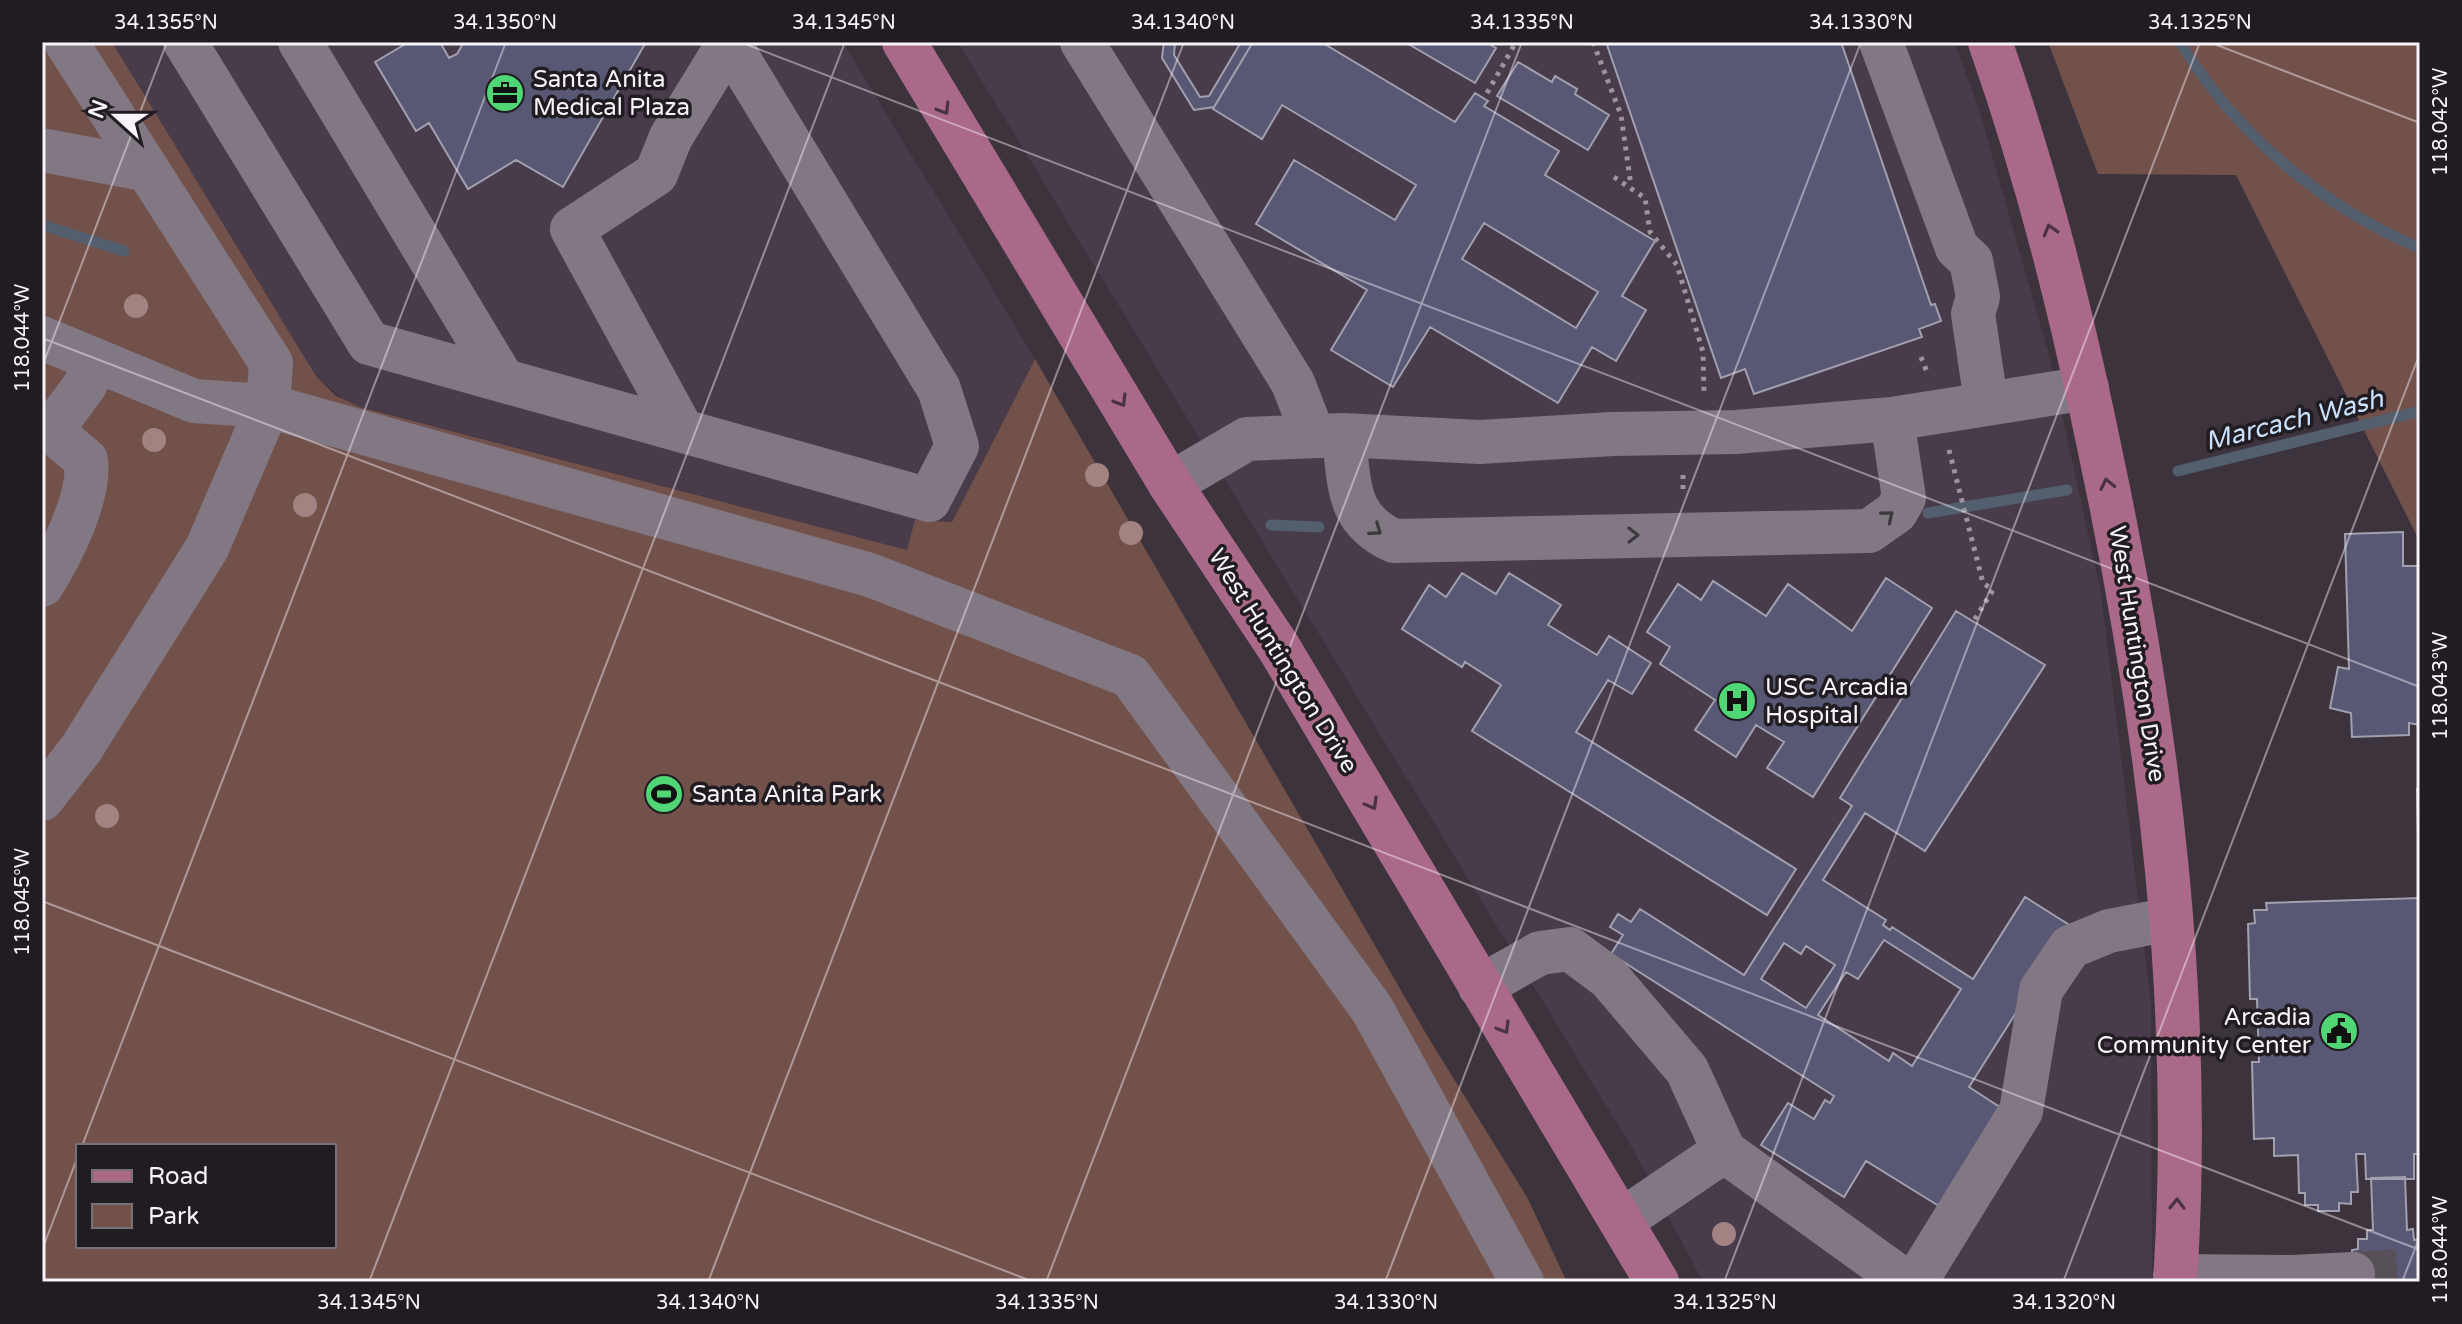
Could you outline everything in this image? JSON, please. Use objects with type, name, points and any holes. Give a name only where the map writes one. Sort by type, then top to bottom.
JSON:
[{"type":"main road","name":"West Huntington Drive","points":[[904,42],[1170,484],[1279,648],[1657,1282]]},
{"type":"main road","name":"West Huntington Drive","points":[[1990,42],[2052,237],[2135,617],[2165,837],[2171,919],[2178,1112],[2175,1279]]},
{"type":"lane","points":[[42,799],[81,749],[207,548],[268,406],[271,363],[66,42]]},
{"type":"lane","points":[[185,42],[369,343],[929,500],[957,446],[939,389],[729,42],[671,137],[656,174],[572,229],[682,430]]},
{"type":"lane","points":[[300,42],[503,380]]},
{"type":"lane","points":[[1082,42],[1328,435],[1357,513],[1380,534],[1394,541],[1869,531],[1896,512],[1904,498],[1892,419]]},
{"type":"lane","points":[[1881,42],[1957,248],[1948,267],[1957,298],[1973,314],[1986,402]]},
{"type":"lane","points":[[42,150],[148,170]]},
{"type":"lane","points":[[42,338],[194,401],[268,406],[870,575],[1031,634],[1130,676],[1372,1009],[1522,1282]]},
{"type":"lane","points":[[42,585],[57,561],[89,477],[86,460],[60,438],[57,423],[85,385],[95,360]]},
{"type":"lane","points":[[1170,484],[1247,439],[1328,435],[1479,442],[1736,432],[1892,419],[2087,388]]},
{"type":"lane","points":[[1912,1282],[1918,1278],[2021,1111],[2041,990],[2070,947],[2109,931],[2171,919]]},
{"type":"lane","points":[[1480,987],[1540,953],[1570,949],[1609,978],[1687,1070],[1724,1151],[1906,1282]]},
{"type":"lane","points":[[1621,1221],[1724,1151]]},
{"type":"lane","points":[[2175,1279],[2292,1280],[2353,1274]]},
{"type":"path","points":[[1487,93],[1516,42]]},
{"type":"path","points":[[1593,42],[1621,115],[1632,187]]},
{"type":"path","points":[[1614,177],[1645,198],[1650,232],[1677,265],[1703,352],[1703,385]]},
{"type":"path","points":[[1952,461],[1983,583],[1993,590],[1973,622]]},
{"type":"shaded area","points":[[112,42],[843,42],[1035,359],[952,522],[907,550],[347,403],[316,376]]},
{"type":"shaded area","name":"USC Arcadia Hospital","points":[[958,42],[1954,42],[1979,109],[2050,359],[2101,593],[2151,1004],[2152,1282],[1703,1282],[1634,1151]]},
{"type":"green space","name":"Santa Anita Park","points":[[42,42],[112,42],[316,376],[336,396],[360,407],[907,550],[915,520],[952,522],[1035,359],[1428,1037],[1527,1197],[1567,1282],[42,1282]]},
{"type":"green space","points":[[2048,42],[2420,42],[2420,542],[2236,175],[2098,174]]},
{"type":"building","name":"Santa Anita Medical Plaza","points":[[409,42],[440,42],[449,58],[457,54],[464,42],[646,42],[563,187],[516,160],[468,189],[429,123],[416,131],[375,62]]},
{"type":"building","points":[[1164,42],[1175,42],[1174,55],[1200,97],[1209,96],[1241,42],[1253,42],[1214,107],[1194,110],[1162,58]]},
{"type":"building","points":[[1253,42],[1321,42],[1455,122],[1475,93],[1488,101],[1484,106],[1559,151],[1545,175],[1655,241],[1622,296],[1646,310],[1616,361],[1592,347],[1558,403],[1430,327],[1393,387],[1331,350],[1367,290],[1256,224],[1294,160],[1395,220],[1416,185],[1282,105],[1262,139],[1213,109]],"holes":[[[1484,223],[1598,292],[1576,328],[1462,259]]]},
{"type":"building","points":[[1405,42],[1486,42],[1496,48],[1475,83]]},
{"type":"building","points":[[1606,42],[1841,42],[1931,305],[1935,304],[1941,321],[1919,329],[1922,337],[1754,394],[1745,369],[1721,378]]},
{"type":"building","points":[[1518,62],[1552,82],[1555,76],[1577,89],[1575,94],[1609,115],[1588,150],[1497,96]]},
{"type":"building","points":[[2403,532],[2403,566],[2420,566],[2420,725],[2409,723],[2409,735],[2352,737],[2351,713],[2330,708],[2338,667],[2349,669],[2345,534]]},
{"type":"building","points":[[1462,573],[1496,594],[1509,573],[1561,605],[1548,625],[1597,655],[1609,636],[1651,663],[1632,694],[1608,680],[1576,732],[1796,869],[1767,915],[1472,731],[1501,685],[1465,662],[1462,667],[1402,629],[1429,585],[1446,597]]},
{"type":"building","points":[[1886,578],[1932,608],[1813,797],[1767,768],[1784,742],[1756,725],[1736,757],[1695,730],[1715,700],[1660,664],[1670,647],[1647,632],[1678,584],[1701,600],[1713,581],[1766,616],[1788,584],[1852,631]]},
{"type":"building","points":[[1956,611],[2045,665],[1925,851],[1865,813],[1823,880],[1886,920],[1883,925],[1890,930],[1892,927],[1973,979],[2025,897],[2071,926],[1969,1087],[2009,1113],[1947,1211],[1866,1161],[1844,1197],[1761,1145],[1788,1103],[1814,1119],[1825,1100],[1830,1103],[1834,1096],[1611,954],[1623,935],[1610,927],[1618,914],[1631,922],[1640,909],[1744,975],[1852,806],[1840,798]],"holes":[[[1884,940],[1961,989],[1912,1066],[1893,1053],[1889,1061],[1818,1015],[1846,972],[1858,979]],[[1784,943],[1801,954],[1806,946],[1835,965],[1806,1008],[1761,979]]]},
{"type":"building","points":[[2417,789],[2420,789],[2420,872],[2419,872]]},
{"type":"building","name":"Arcadia Community Center","points":[[2420,898],[2420,1154],[2414,1154],[2414,1179],[2366,1179],[2365,1154],[2356,1154],[2358,1192],[2351,1192],[2351,1204],[2339,1203],[2339,1211],[2318,1211],[2318,1205],[2305,1205],[2305,1193],[2299,1193],[2298,1155],[2274,1156],[2274,1138],[2254,1139],[2252,1062],[2259,1062],[2257,999],[2250,999],[2248,924],[2255,923],[2254,910],[2267,910],[2266,903]]},
{"type":"building","points":[[2405,1177],[2407,1230],[2413,1229],[2414,1240],[2420,1239],[2420,1282],[2353,1282],[2352,1250],[2358,1249],[2358,1239],[2367,1239],[2367,1230],[2373,1230],[2371,1178]]},
{"type":"waterway","points":[[2180,42],[2227,107],[2284,164],[2349,212],[2420,248]]},
{"type":"waterway","points":[[42,225],[124,251]]},
{"type":"waterway","name":"Marcach Wash","points":[[2178,471],[2420,411]]},
{"type":"waterway","name":"Marcach Wash","points":[[1928,513],[2067,490]]},
{"type":"waterway","points":[[1271,525],[1319,527]]},
{"type":"tunnel","points":[[2353,1274],[2420,1270]]},
{"type":"place","name":"Santa Anita Medical Plaza","points":[[505,93]]},
{"type":"place","name":"USC Arcadia Hospital","points":[[1737,701]]},
{"type":"place","name":"Santa Anita Park","points":[[664,794]]},
{"type":"place","name":"Arcadia Community Center","points":[[2339,1031]]}]
